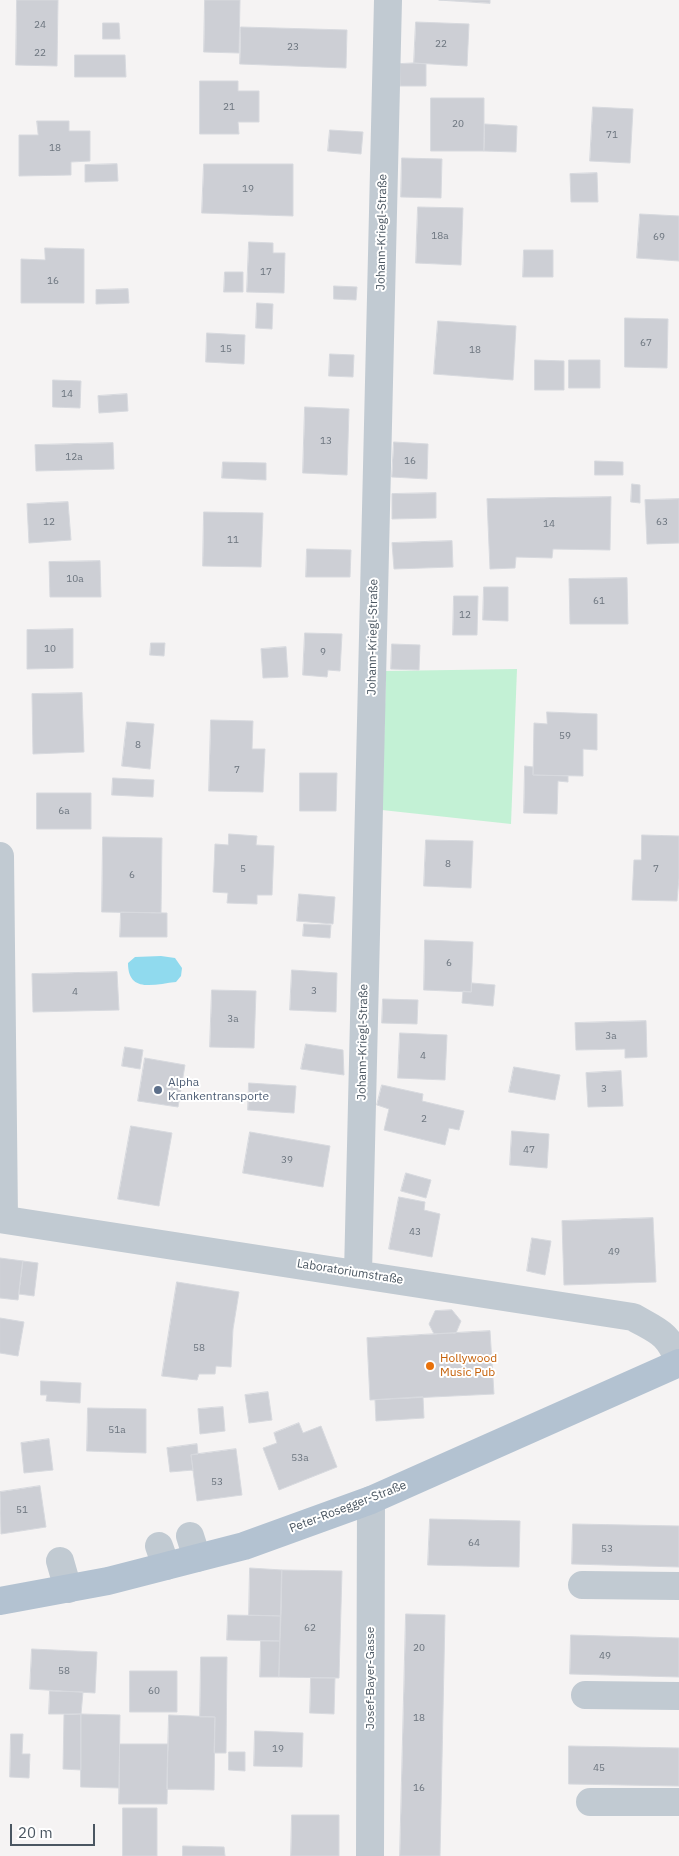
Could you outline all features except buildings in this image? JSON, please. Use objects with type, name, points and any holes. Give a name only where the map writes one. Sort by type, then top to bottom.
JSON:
[{"type":"main road","name":"Peter-Rosegger-Straße","points":[[0,1601],[108,1582],[163,1556],[194,1547],[244,1546],[371,1500],[679,1362]]},
{"type":"street","name":"Johann-Kriegl-Straße","points":[[358,1273],[388,0]]},
{"type":"street","points":[[0,856],[2,1219]]},
{"type":"street","name":"Laboratoriumstraße","points":[[2,1219],[633,1317],[666,1336],[672,1344],[679,1362]]},
{"type":"street","name":"Josef-Bayer-Gasse","points":[[370,1856],[371,1500]]},
{"type":"street","points":[[60,1561],[68,1589]]},
{"type":"street","points":[[582,1584],[679,1586]]},
{"type":"street","points":[[585,1694],[679,1696]]},
{"type":"street","points":[[590,1802],[679,1802]]},
{"type":"green space","points":[[517,669],[511,824],[382,810],[386,671]]},
{"type":"water","points":[[161,956],[175,958],[182,968],[181,976],[176,982],[144,985],[133,979],[129,973],[128,963],[135,957]]},
{"type":"place","name":"Alpha Krankentransporte","points":[[158,1090]]},
{"type":"place","name":"Hollywood Music Pub","points":[[430,1366]]}]
